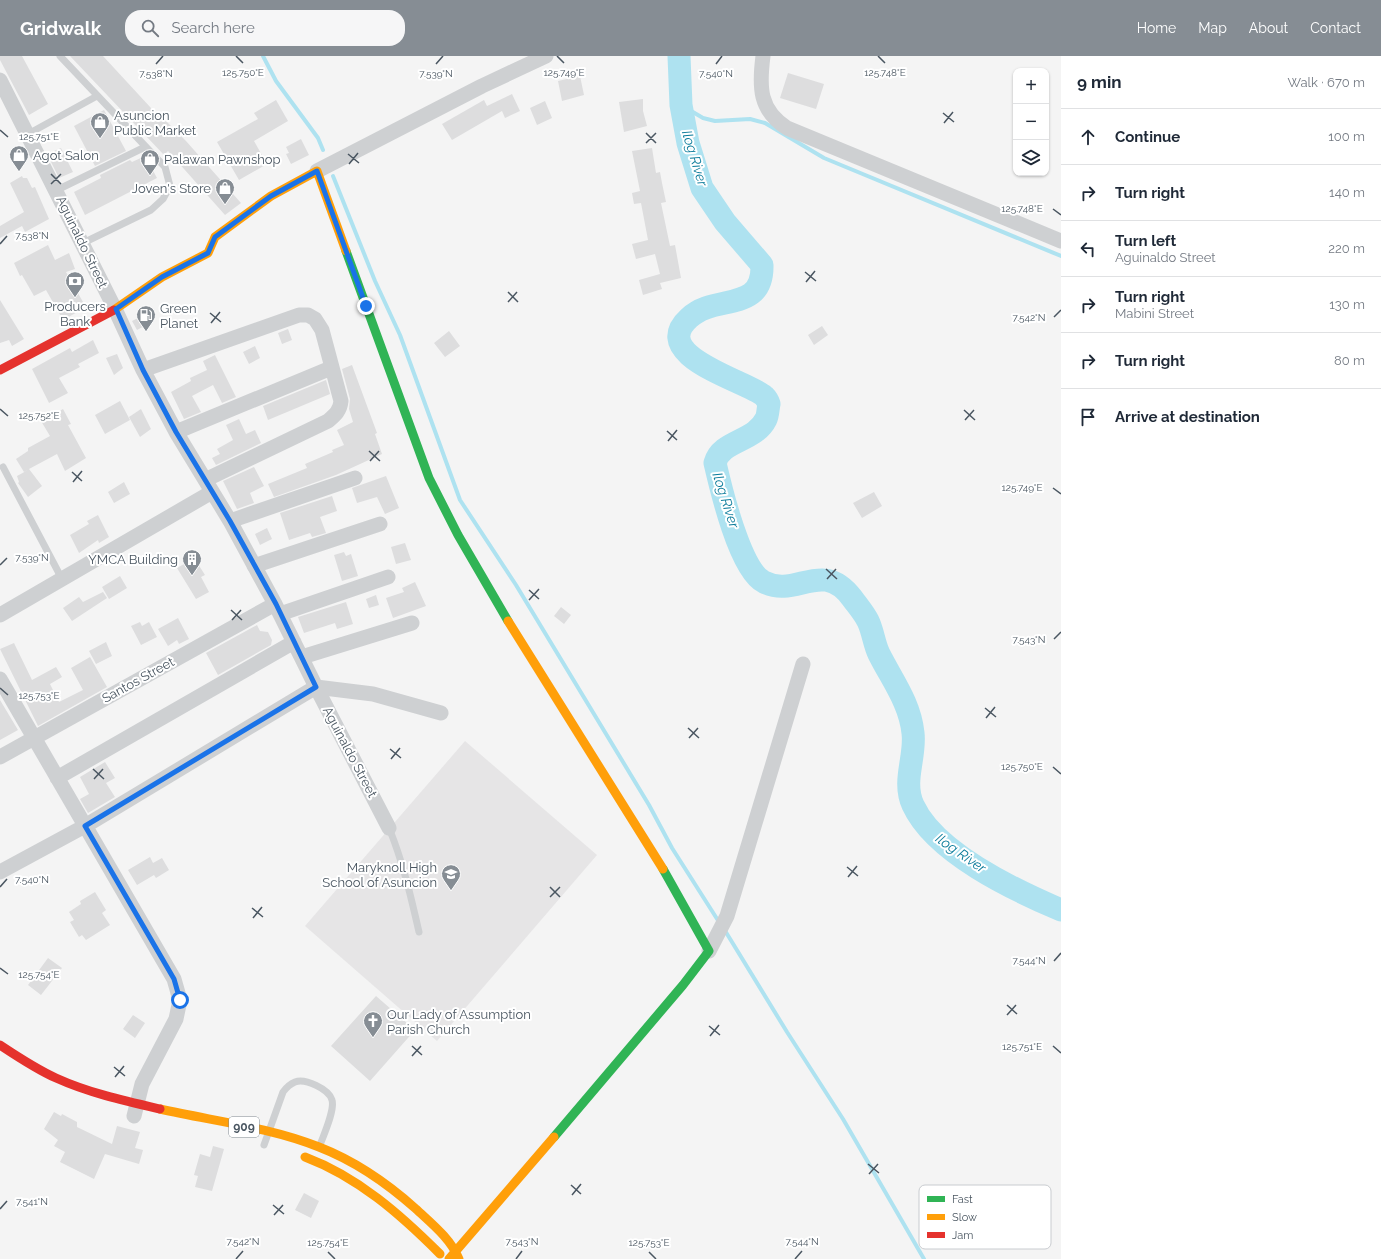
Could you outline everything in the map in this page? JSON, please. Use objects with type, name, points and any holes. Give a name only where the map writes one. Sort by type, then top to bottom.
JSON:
[{"type":"main road","points":[[0,370],[116,309],[162,277],[208,253],[215,237],[271,196],[317,171],[430,478],[447,517],[489,593],[662,866],[709,951],[683,985],[524,1173],[458,1255],[449,1259]]},
{"type":"main road","name":"909","points":[[0,1045],[62,1080],[135,1113],[269,1132],[319,1147],[350,1161],[388,1185],[425,1218],[458,1255]]},
{"type":"main road","points":[[19,1069],[31,1076]]},
{"type":"main road","points":[[56,1090],[62,1080]]},
{"type":"main road","name":"909","points":[[252,1142],[268,1146]]},
{"type":"main road","points":[[293,1154],[314,1160],[379,1198],[407,1222],[445,1259]]},
{"type":"street","points":[[317,171],[482,86],[546,56]]},
{"type":"street","points":[[763,56],[761,86],[763,100],[769,113],[776,121],[787,128],[1061,241]]},
{"type":"street","name":"Aguinaldo Street","points":[[0,80],[116,309],[143,370],[176,432],[230,521],[278,609],[316,687],[389,828]]},
{"type":"street","points":[[0,615],[62,579],[208,486],[328,421],[340,409],[340,401],[322,330],[316,319],[308,315],[299,315],[143,370]]},
{"type":"street","points":[[176,432],[331,368]]},
{"type":"street","points":[[230,521],[355,478]]},
{"type":"street","points":[[254,566],[380,524]]},
{"type":"street","name":"Santos Street","points":[[0,757],[33,738],[278,609],[388,577]]},
{"type":"street","points":[[302,657],[412,623]]},
{"type":"street","points":[[58,778],[294,642]]},
{"type":"street","points":[[709,951],[727,916],[803,664]]},
{"type":"street","points":[[0,679],[174,979],[180,1000],[176,1020],[142,1084],[135,1113]]},
{"type":"street","points":[[0,872],[85,826],[316,687],[374,694],[441,712]]},
{"type":"lane","points":[[60,56],[165,167],[170,186],[163,199],[151,210],[83,243]]},
{"type":"lane","points":[[28,134],[97,96]]},
{"type":"lane","points":[[57,190],[145,147]]},
{"type":"lane","points":[[3,467],[62,579]]},
{"type":"lane","points":[[389,828],[398,848],[419,932]]},
{"type":"lane","points":[[268,1146],[269,1132],[283,1092],[296,1081],[304,1081],[329,1093],[332,1100],[332,1109],[314,1160]]},
{"type":"shaded area","name":"Maryknoll High School of Asuncion","points":[[465,741],[597,855],[437,1041],[305,926]]},
{"type":"building","points":[[0,56],[22,56],[48,104],[29,115],[0,60]]},
{"type":"building","points":[[70,56],[103,56],[163,121],[165,120],[186,141],[241,203],[225,215],[168,151],[164,155]]},
{"type":"building","points":[[788,73],[824,84],[816,109],[780,98]]},
{"type":"building","points":[[580,76],[584,95],[562,101],[558,81]]},
{"type":"building","points":[[512,94],[520,111],[505,118],[502,111],[452,140],[442,124],[484,100],[487,106]]},
{"type":"building","points":[[643,99],[643,111],[647,126],[624,132],[619,102]]},
{"type":"building","points":[[276,100],[288,121],[254,141],[267,164],[239,180],[217,142],[258,119],[254,113]]},
{"type":"building","points":[[545,101],[552,118],[537,125],[530,108]]},
{"type":"building","name":"Asuncion Public Market","points":[[104,110],[126,151],[95,166],[74,126]]},
{"type":"building","points":[[301,139],[309,155],[291,164],[286,154],[289,153],[286,147]]},
{"type":"building","points":[[61,148],[73,172],[59,178],[47,154]]},
{"type":"building","points":[[652,148],[656,173],[660,172],[666,202],[661,203],[670,246],[675,245],[681,278],[660,283],[662,289],[643,295],[639,280],[660,274],[655,254],[636,259],[632,244],[648,240],[641,203],[634,204],[632,193],[640,191],[632,151]]},
{"type":"building","points":[[145,156],[157,178],[85,215],[74,192],[101,178],[100,175],[130,160],[132,162]]},
{"type":"building","points":[[22,176],[23,178],[27,178],[32,188],[35,187],[49,219],[25,232],[22,226],[0,238],[0,226],[24,212],[10,183]]},
{"type":"building","points":[[48,245],[55,260],[69,253],[75,269],[66,272],[83,302],[81,310],[63,320],[46,290],[34,296],[22,275],[20,276],[14,263]]},
{"type":"building","points":[[0,300],[24,339],[12,346],[9,340],[0,343]]},
{"type":"building","points":[[146,314],[150,323],[137,330],[132,321]]},
{"type":"building","points":[[822,326],[828,335],[814,345],[808,335]]},
{"type":"building","points":[[288,329],[292,340],[282,344],[278,333]]},
{"type":"building","points":[[449,331],[460,346],[445,357],[434,343]]},
{"type":"building","points":[[93,340],[99,353],[78,364],[80,367],[59,378],[68,393],[49,403],[32,369],[70,348],[72,352]]},
{"type":"building","points":[[255,346],[260,358],[249,364],[243,352]]},
{"type":"building","points":[[117,354],[123,368],[114,375],[106,358]]},
{"type":"building","points":[[215,355],[236,397],[222,403],[213,385],[192,396],[201,412],[184,419],[171,392],[191,381],[190,378],[207,370],[203,361]]},
{"type":"building","points":[[352,365],[377,433],[375,434],[382,454],[336,475],[274,497],[268,484],[307,468],[305,464],[333,452],[332,450],[344,445],[337,430],[353,422],[349,409],[350,399],[342,369]]},
{"type":"building","points":[[326,380],[330,394],[268,420],[263,406]]},
{"type":"building","points":[[120,401],[130,420],[105,434],[95,415]]},
{"type":"building","points":[[63,409],[71,424],[68,425],[86,458],[65,471],[57,454],[29,469],[42,486],[28,497],[18,483],[17,476],[28,470],[24,472],[16,459],[28,451],[28,448],[50,436],[41,421]]},
{"type":"building","points":[[141,409],[151,429],[140,437],[129,417]]},
{"type":"building","points":[[239,419],[246,434],[255,430],[261,443],[216,465],[212,458],[220,454],[217,449],[233,440],[226,425]]},
{"type":"building","points":[[254,467],[264,486],[250,493],[254,503],[237,509],[223,481]]},
{"type":"building","points":[[386,476],[399,508],[385,514],[377,497],[357,503],[352,488]]},
{"type":"building","points":[[124,482],[130,494],[114,503],[108,492]]},
{"type":"building","points":[[874,492],[882,506],[862,518],[853,503]]},
{"type":"building","points":[[332,496],[337,511],[320,517],[326,533],[312,537],[310,533],[289,540],[280,513]]},
{"type":"building","points":[[98,515],[109,537],[99,543],[98,540],[79,553],[70,535],[89,524],[87,521]]},
{"type":"building","points":[[267,528],[272,539],[260,545],[255,534]]},
{"type":"building","points":[[405,543],[411,560],[396,564],[391,547]]},
{"type":"building","points":[[344,552],[346,556],[351,554],[358,576],[342,581],[334,555]]},
{"type":"building","name":"YMCA Building","points":[[191,560],[195,566],[198,564],[205,575],[201,577],[209,592],[196,599],[177,568]]},
{"type":"building","points":[[120,576],[127,588],[109,599],[102,587]]},
{"type":"building","points":[[415,582],[426,606],[393,618],[386,598],[404,592],[402,588]]},
{"type":"building","points":[[103,592],[107,598],[72,621],[63,608],[79,597],[83,602]]},
{"type":"building","points":[[376,595],[379,605],[369,608],[366,599]]},
{"type":"building","points":[[346,602],[353,624],[337,629],[335,623],[304,633],[298,617]]},
{"type":"building","points":[[561,607],[571,615],[564,624],[554,616]]},
{"type":"building","points":[[178,618],[189,639],[179,644],[177,640],[168,646],[158,629]]},
{"type":"building","points":[[140,622],[142,626],[149,622],[157,637],[141,645],[131,626]]},
{"type":"building","points":[[257,625],[260,631],[268,632],[272,640],[271,645],[218,675],[206,653]]},
{"type":"building","points":[[106,642],[112,656],[96,664],[89,651]]},
{"type":"building","points":[[14,643],[32,680],[56,667],[62,677],[50,684],[59,702],[83,690],[71,668],[90,657],[107,687],[38,726],[0,649]]},
{"type":"building","points":[[0,700],[18,730],[0,740]]},
{"type":"building","points":[[105,762],[115,778],[106,783],[115,797],[88,813],[80,799],[89,794],[80,777]]},
{"type":"building","points":[[150,857],[153,863],[162,858],[169,870],[156,878],[154,875],[137,885],[128,870]]},
{"type":"building","points":[[95,892],[106,910],[102,913],[110,925],[86,940],[82,935],[79,937],[70,922],[74,920],[69,912],[81,904],[80,901]]},
{"type":"building","points":[[48,958],[62,968],[41,995],[28,985]]},
{"type":"building","name":"Our Lady of Assumption Parish Church","points":[[376,996],[415,1030],[370,1081],[331,1046]]},
{"type":"building","points":[[133,1015],[145,1023],[135,1038],[123,1029]]},
{"type":"building","points":[[54,1112],[61,1116],[62,1114],[77,1122],[77,1127],[112,1144],[117,1126],[140,1132],[135,1148],[143,1150],[139,1164],[105,1154],[94,1179],[60,1162],[65,1152],[54,1146],[58,1140],[44,1129]]},
{"type":"building","points":[[213,1146],[224,1149],[212,1191],[195,1187],[198,1176],[194,1175],[200,1154],[210,1157]]},
{"type":"building","points":[[304,1193],[319,1201],[311,1218],[295,1210]]},
{"type":"waterway","points":[[263,56],[276,81],[318,138],[323,150]]},
{"type":"waterway","name":"Ilog River","points":[[679,56],[681,105],[688,143],[702,188],[725,222],[762,265],[760,280],[755,290],[746,297],[712,306],[700,311],[689,318],[679,332],[681,344],[690,355],[704,366],[764,396],[769,404],[767,417],[761,427],[724,450],[718,455],[715,463],[733,528],[747,562],[755,575],[764,582],[776,586],[787,586],[809,581],[830,581],[841,587],[852,598],[868,621],[879,654],[900,692],[908,712],[913,733],[913,751],[909,778],[910,796],[913,805],[924,822],[939,839],[957,854],[978,868],[999,881],[1061,910]]},
{"type":"waterway","points":[[681,105],[703,118],[715,121],[750,119],[765,123],[824,158],[1061,256]]},
{"type":"waterway","points":[[333,176],[375,281],[400,335],[460,500],[516,585],[649,805],[672,848],[719,922]]},
{"type":"waterway","points":[[724,929],[787,1032],[843,1119],[924,1259]]},
{"type":"traffic: fast","points":[[346,251],[429,478],[458,535],[508,621]]},
{"type":"traffic: fast","points":[[554,1137],[683,985],[709,951],[663,869]]},
{"type":"traffic: slow","points":[[114,310],[162,277],[208,253],[215,237],[271,196],[317,171],[346,251]]},
{"type":"traffic: slow","points":[[508,621],[663,869]]},
{"type":"traffic: slow","points":[[160,1109],[281,1134],[319,1147],[345,1159],[394,1190],[416,1209],[446,1238],[459,1259]]},
{"type":"traffic: slow","points":[[449,1259],[554,1137]]},
{"type":"traffic: slow","points":[[305,1157],[343,1175],[377,1198],[394,1211],[440,1254]]},
{"type":"traffic: jam","points":[[0,370],[114,310]]},
{"type":"traffic: jam","points":[[0,1045],[34,1067],[81,1088],[160,1109]]},
{"type":"place","name":"Asuncion Public Market","points":[[100,139]]},
{"type":"place","name":"Agot Salon","points":[[19,172]]},
{"type":"place","name":"Palawan Pawnshop","points":[[150,176]]},
{"type":"place","name":"Joven's Store","points":[[225,205]]},
{"type":"place","name":"Producers Bank","points":[[75,298]]},
{"type":"place","name":"Green Planet","points":[[146,332]]},
{"type":"place","name":"YMCA Building","points":[[192,576]]},
{"type":"place","name":"Maryknoll High School of Asuncion","points":[[451,891]]},
{"type":"place","name":"Our Lady of Assumption Parish Church","points":[[373,1038]]},
{"type":"route","points":[[180,1000],[174,979],[85,826],[316,687],[276,604],[230,521],[176,432],[143,370],[116,309],[162,277],[208,253],[215,237],[249,211],[271,196],[317,171],[366,306]]}]
